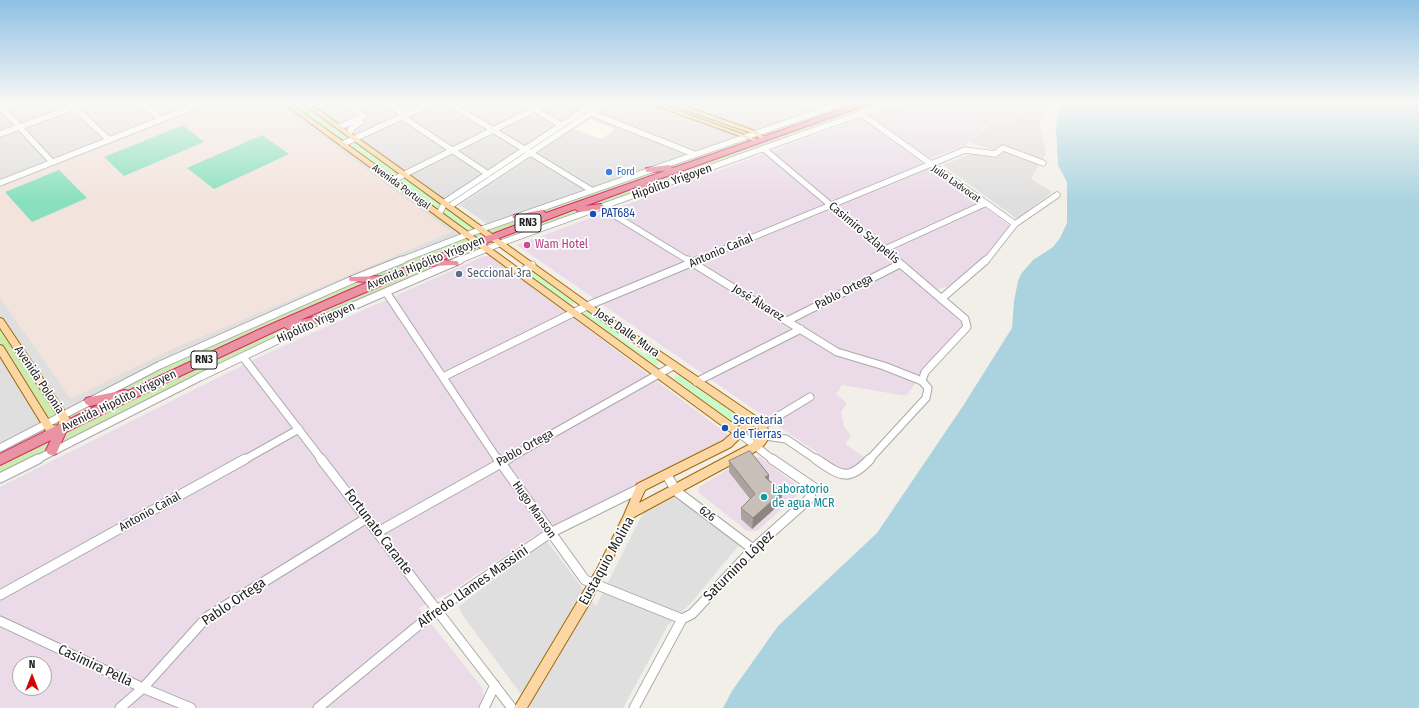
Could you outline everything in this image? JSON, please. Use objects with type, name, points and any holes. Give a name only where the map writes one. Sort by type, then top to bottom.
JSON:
[{"type":"highway","name":"Avenida Hipólito Yrigoyen","points":[[0,460],[271,329],[386,279],[562,210],[774,136]]},
{"type":"highway","points":[[649,170],[689,165]]},
{"type":"highway","points":[[624,189],[664,185]]},
{"type":"highway","points":[[517,216],[601,207]]},
{"type":"highway","points":[[422,264],[454,263]]},
{"type":"highway","points":[[354,279],[386,279]]},
{"type":"highway","points":[[271,329],[324,319]]},
{"type":"highway","points":[[90,401],[138,392]]},
{"type":"highway","points":[[52,450],[61,430]]},
{"type":"highway","points":[[0,455],[18,451]]},
{"type":"main road","name":"Avenida Portugal","points":[[332,136],[478,242]]},
{"type":"main road","name":"Avenida Portugal","points":[[352,136],[493,236]]},
{"type":"main road","points":[[746,136],[762,141]]},
{"type":"main road","points":[[750,136],[762,141]]},
{"type":"main road","name":"José Dalle Mura","points":[[493,236],[588,306],[762,428]]},
{"type":"main road","name":"José Dalle Mura","points":[[478,242],[573,313],[738,432]]},
{"type":"main road","name":"Avenida Polonia","points":[[0,321],[3,333],[66,421],[61,430],[50,430],[0,348]]},
{"type":"main road","name":"Alfredo Llames Massini","points":[[641,488],[727,444],[738,432],[751,423],[762,428]]},
{"type":"main road","name":"Eustaquio Molina","points":[[520,708],[594,586],[631,514],[756,446],[762,428]]},
{"type":"main road","points":[[631,514],[641,488]]},
{"type":"street","points":[[28,136],[52,162]]},
{"type":"street","points":[[104,136],[108,140]]},
{"type":"street","points":[[0,183],[118,136]]},
{"type":"street","points":[[343,144],[352,136]]},
{"type":"street","points":[[432,136],[488,174]]},
{"type":"street","points":[[393,180],[481,136]]},
{"type":"street","points":[[503,136],[592,190]]},
{"type":"street","points":[[439,214],[447,204],[544,136]]},
{"type":"street","points":[[447,204],[556,136]]},
{"type":"street","points":[[649,136],[694,154]]},
{"type":"street","name":"Hipólito Yrigoyen","points":[[0,448],[160,365],[354,279],[517,216],[746,136]]},
{"type":"street","name":"Hipólito Yrigoyen","points":[[0,478],[52,450],[324,319],[501,243],[664,185],[762,141],[770,136]]},
{"type":"street","name":"Hipólito Yrigoyen","points":[[762,141],[780,136]]},
{"type":"street","name":"Julio Ladvocat","points":[[890,136],[984,204],[1015,224]]},
{"type":"street","name":"Casimiro Szlapelis","points":[[762,141],[831,205],[965,319],[967,327],[925,372],[922,382]]},
{"type":"street","name":"Antonio Cañal","points":[[443,377],[588,306],[965,150],[995,154],[1003,148],[1043,163]]},
{"type":"street","points":[[941,299],[986,261],[1015,224],[1057,195]]},
{"type":"street","points":[[883,250],[984,204]]},
{"type":"street","name":"José Álvarez","points":[[601,207],[843,355],[884,366],[922,382]]},
{"type":"street","name":"Pablo Ortega","points":[[787,321],[900,264]]},
{"type":"street","points":[[520,272],[532,266]]},
{"type":"street","name":"Hugo Manson","points":[[386,292],[500,462],[585,580],[594,586],[682,619]]},
{"type":"street","points":[[696,382],[801,329]]},
{"type":"street","name":"Fortunato Carante","points":[[244,357],[512,708]]},
{"type":"street","name":"Pablo Ortega","points":[[378,532],[673,366]]},
{"type":"street","points":[[762,428],[786,439],[834,471],[842,474],[852,474],[859,471],[926,398],[928,388],[922,382]]},
{"type":"street","name":"Alfredo Llames Massini","points":[[762,428],[810,397]]},
{"type":"street","name":"Antonio Cañal","points":[[0,595],[299,429]]},
{"type":"street","points":[[738,432],[756,446]]},
{"type":"street","name":"Saturnino López","points":[[634,708],[682,619],[692,614],[753,549],[809,499],[813,487],[786,470],[756,446]]},
{"type":"street","name":"626","points":[[667,475],[676,490],[753,549]]},
{"type":"street","name":"Alfredo Llames Massini","points":[[318,708],[437,610],[550,533],[641,488]]},
{"type":"street","name":"Pablo Ortega","points":[[120,708],[143,688],[207,617],[367,518]]},
{"type":"street","name":"Casimira Pella","points":[[0,621],[143,688],[191,708]]},
{"type":"street","points":[[484,708],[495,685]]},
{"type":"shaded area","points":[[0,136],[556,136],[450,206],[493,236],[0,478]]},
{"type":"shaded area","points":[[128,136],[320,136],[452,232],[170,350],[71,399],[0,298],[0,186]]},
{"type":"shaded area","points":[[563,136],[745,136],[490,226],[460,205]]},
{"type":"shaded area","points":[[593,136],[605,136],[601,139]]},
{"type":"shaded area","points":[[812,136],[975,136],[964,146],[923,161],[1009,225],[1009,229],[961,285],[941,288],[930,294],[964,325],[954,338],[945,344],[906,396],[842,385],[836,394],[847,403],[841,412],[844,426],[851,436],[845,444],[866,458],[854,472],[845,471],[785,431],[517,245]]},
{"type":"shaded area","points":[[976,136],[1043,136],[1046,153],[1031,179],[1052,192],[1017,219],[943,165],[976,152],[990,154],[993,150],[969,142]]},
{"type":"shaded area","points":[[484,256],[491,256],[730,436],[727,440],[562,521],[533,537],[450,592],[419,608],[483,689],[483,699],[479,708],[0,708],[0,487],[259,357]]},
{"type":"shaded area","points":[[747,457],[760,457],[799,487],[800,493],[757,531],[747,531],[698,492],[699,487]]},
{"type":"shaded area","points":[[678,493],[740,544],[690,604],[668,625],[623,708],[531,708],[461,613],[459,606],[546,540],[596,606],[644,511]]},
{"type":"green space","points":[[156,136],[197,136],[204,142],[124,176],[104,157]]},
{"type":"green space","points":[[260,136],[263,136],[289,154],[214,189],[187,168]]},
{"type":"green space","points":[[332,136],[352,136],[445,202],[545,136],[556,136],[450,206],[482,229],[745,136],[798,136],[501,243],[324,319],[0,478],[0,448],[47,423],[0,348],[0,321],[63,415],[160,365],[468,234]]},
{"type":"green space","points":[[335,136],[347,136],[346,138],[341,140]]},
{"type":"green space","points":[[354,142],[395,171],[386,174],[348,147],[347,144]]},
{"type":"green space","points":[[59,170],[87,198],[32,222],[5,192]]},
{"type":"green space","points":[[403,177],[441,203],[438,210],[400,184],[398,180]]},
{"type":"green space","points":[[450,210],[475,227],[466,231],[443,216],[445,211]]},
{"type":"green space","points":[[527,270],[535,272],[575,300],[574,304],[568,305],[526,273]]},
{"type":"green space","points":[[589,311],[618,331],[619,337],[645,355],[647,351],[659,361],[658,365],[652,365],[584,316],[584,313]]},
{"type":"green space","points":[[675,375],[681,375],[743,418],[744,422],[740,425],[735,425],[674,379]]},
{"type":"water","points":[[1056,136],[1419,136],[1419,708],[723,708],[732,691],[778,626],[877,533],[963,406],[1012,328],[1014,301],[1021,274],[1033,260],[1053,247],[1060,238],[1067,223],[1067,182],[1058,165]]},
{"type":"building","points":[[750,451],[769,475],[765,477],[782,492],[753,518],[741,508],[755,494],[729,461]]},
{"type":"place","name":"Ford","points":[[609,172]]},
{"type":"place","name":"PAT684","points":[[593,214]]},
{"type":"place","name":"Wam Hotel","points":[[527,245]]},
{"type":"place","name":"Seccional 3ra","points":[[459,274]]},
{"type":"place","name":"Secretaría de Tierras","points":[[725,428]]},
{"type":"place","name":"Laboratorio de agua MCR","points":[[764,497]]}]
